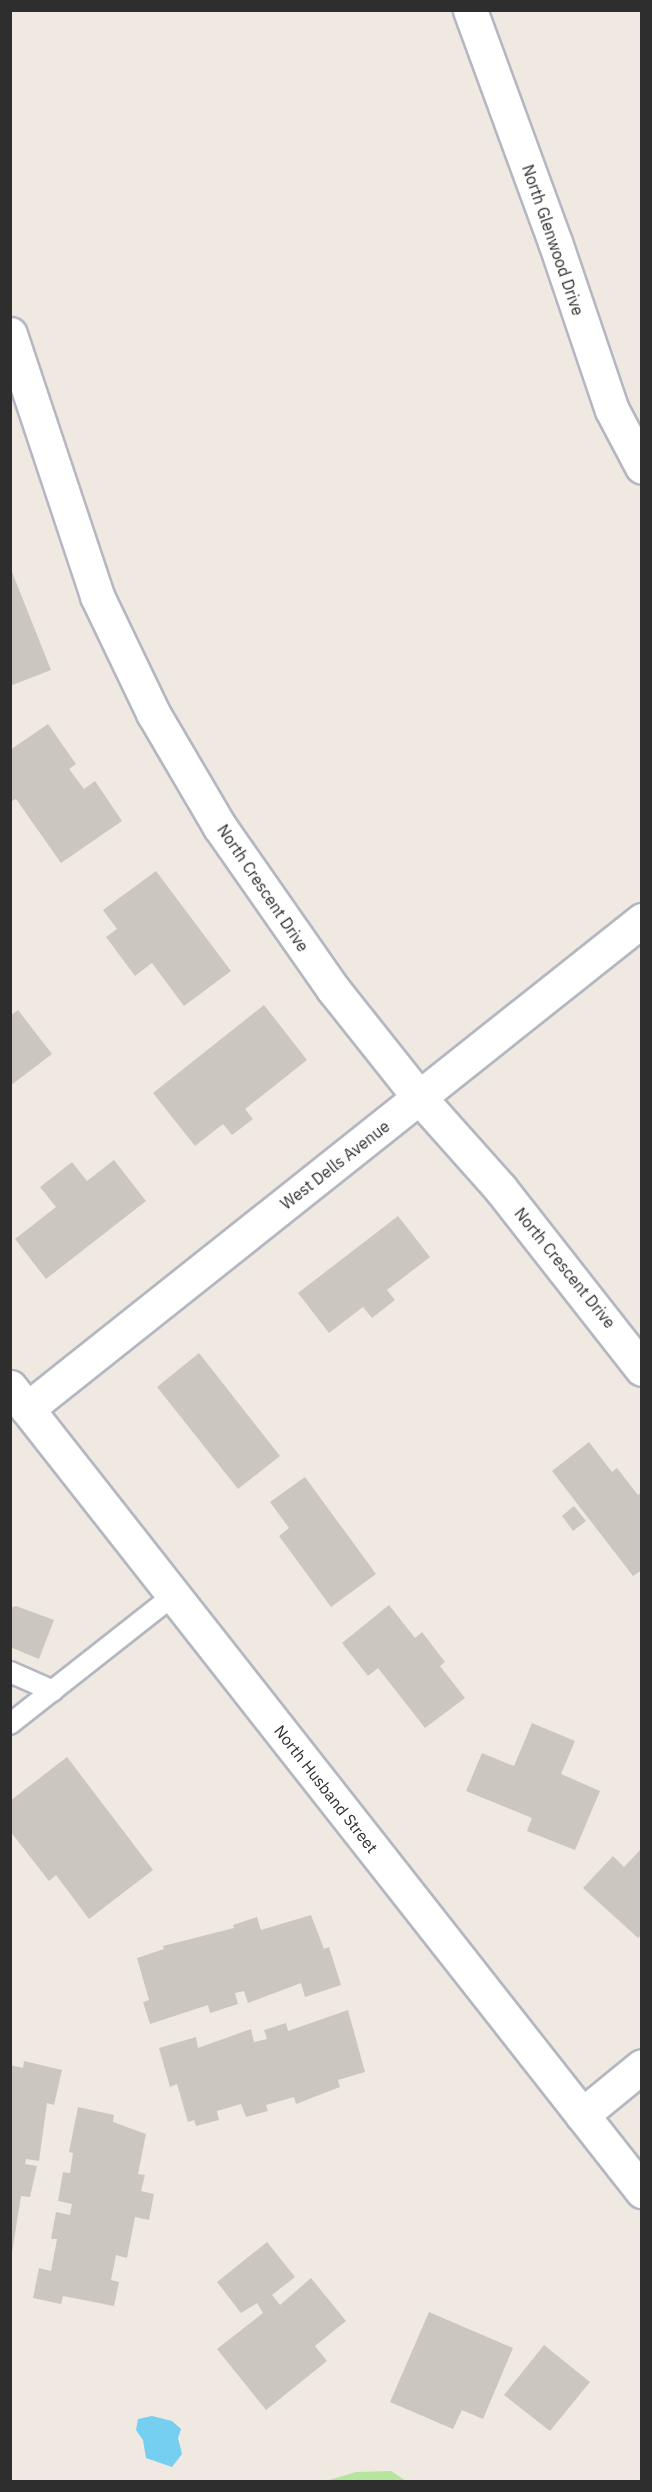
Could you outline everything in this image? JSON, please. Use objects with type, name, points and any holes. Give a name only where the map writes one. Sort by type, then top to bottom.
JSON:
[{"type":"street","name":"North Glenwood Drive","points":[[470,10],[555,242],[612,410],[642,467]]},
{"type":"street","name":"North Crescent Drive","points":[[10,334],[97,596],[153,713],[220,827],[333,989],[419,1097],[500,1188],[642,1369]]},
{"type":"street","name":"West Dells Avenue","points":[[19,1398],[419,1097],[642,920]]},
{"type":"street","name":"North Husband Street","points":[[19,1398],[642,2191]]},
{"type":"street","points":[[582,2115],[642,2066]]},
{"type":"lane","points":[[10,1724],[174,1595]]},
{"type":"lane","points":[[10,1672],[53,1691]]},
{"type":"green space","points":[[391,2471],[406,2481],[326,2481],[356,2472]]},
{"type":"water","points":[[152,2416],[172,2421],[181,2429],[178,2438],[182,2454],[172,2467],[146,2458],[143,2440],[136,2430],[138,2419]]},
{"type":"building","points":[[10,567],[51,670],[10,686]]},
{"type":"building","points":[[48,724],[76,764],[69,769],[84,789],[95,781],[122,821],[61,863],[16,799],[10,802],[10,750]]},
{"type":"building","points":[[156,871],[231,971],[184,1006],[152,963],[135,976],[106,937],[117,929],[103,910]]},
{"type":"building","points":[[264,1005],[307,1060],[245,1109],[253,1119],[232,1135],[223,1124],[195,1146],[153,1093]]},
{"type":"building","points":[[18,1010],[52,1054],[10,1086],[10,1016]]},
{"type":"building","points":[[114,1160],[146,1201],[46,1279],[15,1239],[56,1207],[40,1187],[72,1162],[87,1181]]},
{"type":"building","points":[[398,1216],[430,1257],[387,1290],[395,1300],[372,1318],[363,1307],[329,1333],[298,1293]]},
{"type":"building","points":[[199,1353],[280,1456],[238,1489],[157,1387]]},
{"type":"building","points":[[589,1442],[612,1472],[617,1468],[638,1495],[642,1492],[642,1570],[633,1576],[552,1471]]},
{"type":"building","points":[[305,1477],[376,1574],[331,1607],[279,1536],[289,1528],[270,1502]]},
{"type":"building","points":[[574,1506],[586,1521],[573,1531],[562,1516]]},
{"type":"building","points":[[389,1605],[415,1638],[422,1632],[445,1662],[440,1666],[465,1698],[425,1728],[378,1668],[368,1676],[342,1643]]},
{"type":"building","points":[[16,1606],[54,1620],[39,1659],[10,1647],[10,1608]]},
{"type":"building","points":[[532,1723],[575,1741],[561,1774],[600,1791],[575,1850],[527,1831],[532,1818],[466,1791],[482,1753],[514,1766]]},
{"type":"building","points":[[67,1757],[153,1870],[89,1919],[56,1875],[49,1881],[10,1831],[10,1801]]},
{"type":"building","points":[[642,1848],[642,1934],[638,1938],[583,1888],[613,1856],[624,1867]]},
{"type":"building","points":[[311,1915],[324,1949],[329,1947],[341,1985],[305,1997],[301,1983],[248,2003],[244,1991],[235,1993],[238,2004],[210,2013],[208,2005],[150,2024],[143,2002],[149,2000],[137,1958],[164,1949],[163,1946],[234,1928],[233,1925],[257,1917],[261,1930]]},
{"type":"building","points":[[348,2010],[365,2072],[338,2080],[340,2087],[296,2104],[294,2097],[266,2105],[268,2111],[246,2117],[241,2104],[217,2111],[219,2120],[196,2126],[194,2120],[188,2122],[177,2084],[170,2087],[159,2048],[196,2037],[198,2048],[251,2029],[254,2042],[267,2039],[264,2030],[286,2023],[288,2031]]},
{"type":"building","points":[[24,2061],[62,2070],[54,2105],[47,2103],[39,2161],[26,2159],[25,2164],[37,2166],[30,2197],[21,2196],[11,2259],[10,2065],[23,2068]]},
{"type":"building","points":[[78,2107],[114,2115],[113,2122],[146,2134],[138,2174],[145,2175],[141,2191],[154,2194],[149,2220],[135,2217],[127,2258],[116,2255],[111,2280],[119,2282],[114,2306],[63,2296],[61,2304],[33,2298],[39,2268],[51,2271],[57,2239],[51,2239],[56,2212],[70,2215],[72,2204],[58,2201],[63,2172],[70,2173],[73,2153],[69,2152]]},
{"type":"building","points":[[267,2242],[295,2277],[272,2295],[280,2305],[311,2278],[346,2321],[315,2346],[327,2361],[266,2410],[217,2349],[263,2313],[257,2303],[241,2313],[217,2282]]},
{"type":"building","points":[[429,2312],[513,2348],[483,2419],[462,2410],[453,2429],[390,2402]]},
{"type":"building","points":[[544,2345],[590,2382],[550,2431],[504,2395]]}]
